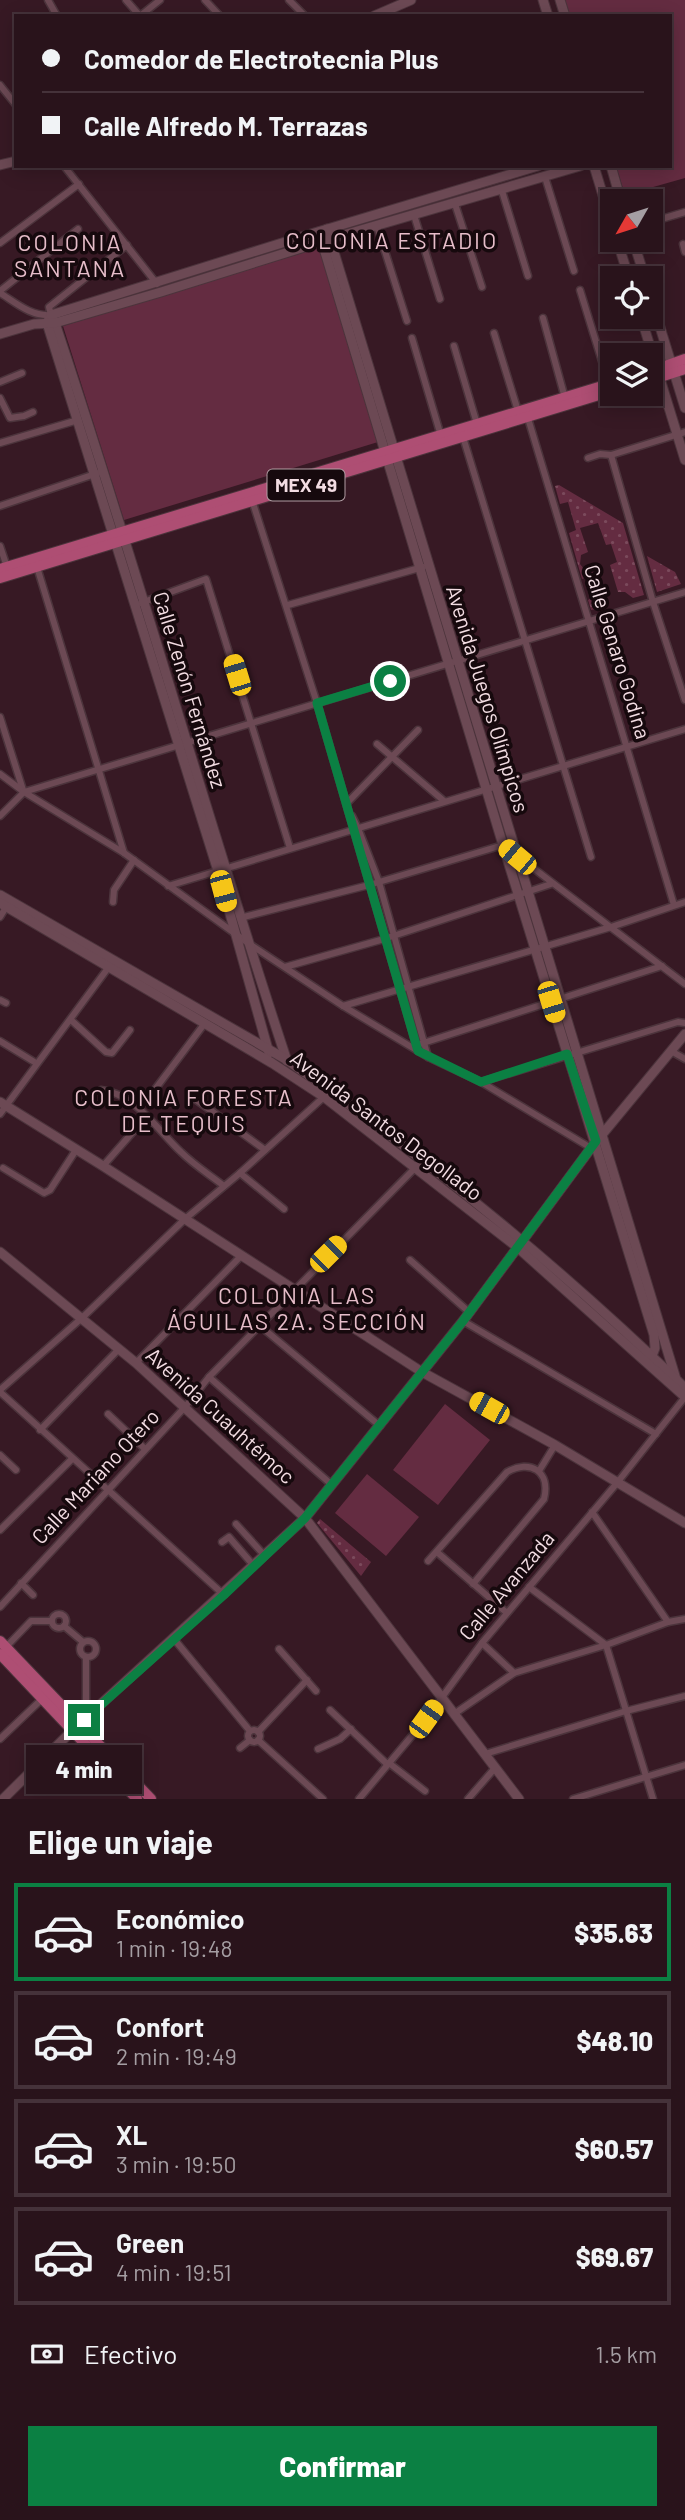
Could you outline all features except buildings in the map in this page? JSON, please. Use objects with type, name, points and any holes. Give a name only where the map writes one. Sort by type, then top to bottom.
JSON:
[{"type":"main road","points":[[663,371],[685,359]]},
{"type":"main road","points":[[673,368],[685,369]]},
{"type":"main road","name":"MEX 49","points":[[390,455],[477,424],[524,413],[600,389]]},
{"type":"main road","name":"MEX 49","points":[[3,568],[119,537],[390,455],[463,437],[565,398],[600,389]]},
{"type":"main road","name":"MEX 49","points":[[0,578],[119,537]]},
{"type":"main road","points":[[2,1648],[43,1699],[79,1724],[137,1799]]},
{"type":"main road","points":[[2,1648],[151,1799]]},
{"type":"street","points":[[126,0],[138,14]]},
{"type":"street","points":[[142,14],[160,0]]},
{"type":"street","points":[[205,0],[217,14]]},
{"type":"street","points":[[289,0],[303,14]]},
{"type":"street","points":[[379,14],[411,0]]},
{"type":"street","points":[[0,85],[14,102]]},
{"type":"street","points":[[66,168],[156,281],[161,292]]},
{"type":"street","points":[[78,229],[0,292],[26,310],[51,320],[156,281],[531,168]]},
{"type":"street","points":[[0,334],[161,292],[574,168]]},
{"type":"street","points":[[595,168],[601,189]]},
{"type":"street","points":[[612,168],[618,189]]},
{"type":"street","points":[[545,177],[574,271]]},
{"type":"street","points":[[0,243],[79,184]]},
{"type":"street","points":[[473,185],[478,198]]},
{"type":"street","points":[[502,191],[528,276]]},
{"type":"street","points":[[455,204],[482,287]]},
{"type":"street","points":[[663,218],[685,212]]},
{"type":"street","points":[[414,215],[440,299]]},
{"type":"street","points":[[377,226],[407,321]]},
{"type":"street","name":"Avenida Juegos Olímpicos","points":[[323,230],[490,787],[503,845],[523,893],[540,948],[654,1335],[651,1360]]},
{"type":"street","points":[[682,244],[685,252]]},
{"type":"street","points":[[51,320],[49,307],[127,245]]},
{"type":"street","points":[[233,258],[237,269]]},
{"type":"street","points":[[580,290],[600,352]]},
{"type":"street","points":[[544,318],[565,398]]},
{"type":"street","name":"Calle Zenón Fernández","points":[[51,320],[222,869],[291,1075]]},
{"type":"street","points":[[661,329],[685,408]]},
{"type":"street","name":"Calle Genaro Godina","points":[[494,333],[524,413],[674,905]]},
{"type":"street","points":[[412,338],[441,436]]},
{"type":"street","points":[[454,346],[477,424]]},
{"type":"street","points":[[0,382],[22,373]]},
{"type":"street","points":[[663,394],[681,433],[685,460]]},
{"type":"street","points":[[0,398],[10,418],[33,412]]},
{"type":"street","points":[[24,416],[30,433]]},
{"type":"street","points":[[0,443],[82,418]]},
{"type":"street","points":[[588,458],[600,454],[611,455],[681,433]]},
{"type":"street","points":[[463,437],[591,857]]},
{"type":"street","points":[[611,455],[653,602],[685,700]]},
{"type":"street","points":[[0,506],[99,473]]},
{"type":"street","points":[[251,497],[288,605],[351,816],[379,882],[394,936],[418,1048]]},
{"type":"street","points":[[0,546],[3,568]]},
{"type":"street","points":[[37,567],[124,853]]},
{"type":"street","points":[[288,605],[424,567]]},
{"type":"street","points":[[140,603],[206,579],[290,849]]},
{"type":"street","points":[[0,816],[24,792],[685,592]]},
{"type":"street","points":[[0,717],[24,792]]},
{"type":"street","points":[[168,886],[685,729]]},
{"type":"street","points":[[347,803],[418,730]]},
{"type":"street","points":[[377,744],[444,801]]},
{"type":"street","points":[[0,774],[24,792],[124,853],[248,943],[343,1006],[418,1048],[428,1058],[596,1141]]},
{"type":"street","name":"Avenida Juegos Olímpicos","points":[[490,787],[517,857],[523,893]]},
{"type":"street","points":[[356,828],[384,939],[405,989],[428,1058]]},
{"type":"street","points":[[240,918],[369,885],[503,845],[685,984]]},
{"type":"street","points":[[113,902],[114,890],[134,860]]},
{"type":"street","name":"Calle Zenón Fernández","points":[[222,869],[234,932],[272,1063]]},
{"type":"street","points":[[285,967],[394,936],[551,884]]},
{"type":"street","name":"Avenida Santos Degollado","points":[[0,895],[6,904],[207,1020],[291,1075],[327,1094]]},
{"type":"street","points":[[343,1006],[611,927],[685,902]]},
{"type":"street","points":[[0,917],[6,904]]},
{"type":"street","points":[[111,964],[2,1108],[103,1166],[422,1371],[555,1445],[685,1523]]},
{"type":"street","points":[[418,1048],[424,1042],[662,966]]},
{"type":"street","points":[[71,1020],[106,1052],[112,1053],[130,1031]]},
{"type":"street","points":[[156,1088],[207,1020]]},
{"type":"street","name":"Avenida Santos Degollado","points":[[207,1020],[287,1060],[520,1243],[685,1388]]},
{"type":"street","points":[[481,1082],[678,1022],[685,1023]]},
{"type":"street","points":[[4,1796],[305,1518],[463,1321],[596,1141],[685,1034]]},
{"type":"street","points":[[0,1041],[36,1063]]},
{"type":"street","points":[[671,1051],[685,1059]]},
{"type":"street","points":[[101,1090],[115,1091],[147,1116],[182,1153],[224,1186]]},
{"type":"street","points":[[224,1595],[0,1391],[83,1317],[185,1219],[327,1094]]},
{"type":"street","points":[[191,1096],[265,1150]]},
{"type":"street","points":[[103,1166],[147,1116]]},
{"type":"street","name":"Avenida Juegos Olímpicos","points":[[596,1141],[676,1379]]},
{"type":"street","points":[[3,1168],[44,1192],[50,1191],[76,1150]]},
{"type":"street","name":"Calle Mariano Otero","points":[[0,1607],[185,1407],[209,1377],[418,1163]]},
{"type":"street","points":[[240,1173],[284,1209]]},
{"type":"street","name":"Avenida Cuauhtémoc","points":[[0,1252],[83,1317],[136,1363],[305,1518],[519,1799]]},
{"type":"street","points":[[136,1363],[241,1256]]},
{"type":"street","points":[[410,1260],[469,1312]]},
{"type":"street","points":[[463,1321],[656,1434]]},
{"type":"street","points":[[259,1325],[380,1426]]},
{"type":"street","points":[[40,1430],[119,1349]]},
{"type":"street","name":"Avenida Santos Degollado","points":[[651,1360],[685,1397]]},
{"type":"street","points":[[209,1377],[332,1485]]},
{"type":"street","name":"Calle Avanzada","points":[[359,1799],[507,1612],[617,1483],[685,1397]]},
{"type":"street","points":[[108,1415],[145,1449]]},
{"type":"street","points":[[538,1471],[555,1445]]},
{"type":"street","points":[[0,1455],[16,1470]]},
{"type":"street","points":[[0,1530],[72,1459]]},
{"type":"street","points":[[428,1561],[438,1553],[507,1472],[518,1466],[531,1467],[538,1471],[547,1488],[544,1499],[473,1584]]},
{"type":"street","points":[[592,1512],[667,1622]]},
{"type":"street","points":[[236,1524],[265,1556]]},
{"type":"street","points":[[222,1542],[229,1537],[254,1566]]},
{"type":"street","points":[[438,1553],[507,1612]]},
{"type":"street","points":[[21,1583],[33,1595]]},
{"type":"street","points":[[530,1587],[606,1645],[653,1799]]},
{"type":"street","points":[[52,1621],[55,1615],[62,1614],[66,1619],[64,1626]]},
{"type":"street","points":[[454,1714],[514,1674],[606,1645],[667,1622],[685,1619]]},
{"type":"street","points":[[2,1648],[31,1620],[52,1621]]},
{"type":"street","points":[[52,1621],[55,1627],[64,1626],[83,1643],[91,1642],[96,1647],[94,1655],[86,1657]]},
{"type":"street","points":[[174,1639],[254,1732],[254,1740],[323,1799]]},
{"type":"street","points":[[83,1643],[80,1649],[86,1657]]},
{"type":"street","points":[[482,1643],[514,1674]]},
{"type":"street","points":[[279,1648],[316,1690]]},
{"type":"street","points":[[79,1724],[86,1657]]},
{"type":"street","points":[[254,1732],[307,1680]]},
{"type":"street","points":[[485,1754],[685,1696]]},
{"type":"street","points":[[0,1739],[43,1699]]},
{"type":"street","points":[[330,1710],[388,1763],[425,1791]]},
{"type":"street","points":[[318,1749],[340,1739],[351,1729]]},
{"type":"street","points":[[240,1748],[254,1740]]},
{"type":"street","points":[[573,1799],[685,1765]]},
{"type":"street","points":[[468,1799],[495,1768]]},
{"type":"shaded area","points":[[565,0],[685,0],[685,178],[646,189],[623,189],[617,168],[672,168],[672,14],[569,14]]},
{"type":"shaded area","points":[[322,247],[378,442],[124,520],[63,326]]},
{"type":"shaded area","points":[[559,485],[623,523],[644,595],[633,598],[625,592],[618,592],[610,565],[617,562],[611,544],[606,545],[598,523],[580,528],[588,552],[581,555],[580,564],[586,572],[592,570],[601,600],[597,609],[591,610],[588,600],[593,597],[587,577],[582,579],[569,533],[576,530],[568,502],[560,504],[555,486]]},
{"type":"shaded area","points":[[647,556],[675,572],[681,584],[657,592]]},
{"type":"shaded area","points":[[445,1404],[490,1440],[438,1505],[393,1470]]},
{"type":"shaded area","points":[[367,1474],[419,1517],[386,1556],[335,1513]]},
{"type":"shaded area","points":[[320,1519],[371,1562],[361,1576],[317,1523]]},
{"type":"district","name":"COLONIA ESTADIO","points":[[392,241]]},
{"type":"district","name":"COLONIA SANTANA","points":[[70,256]]},
{"type":"district","name":"COLONIA FORESTA DE TEQUIS","points":[[184,1111]]},
{"type":"district","name":"COLONIA LAS ÁGUILAS 2A. SECCIÓN","points":[[297,1309]]},
{"type":"route","points":[[84,1720],[224,1595],[305,1518],[463,1321],[596,1141],[567,1054],[481,1082],[418,1051],[317,703],[390,681]]}]
